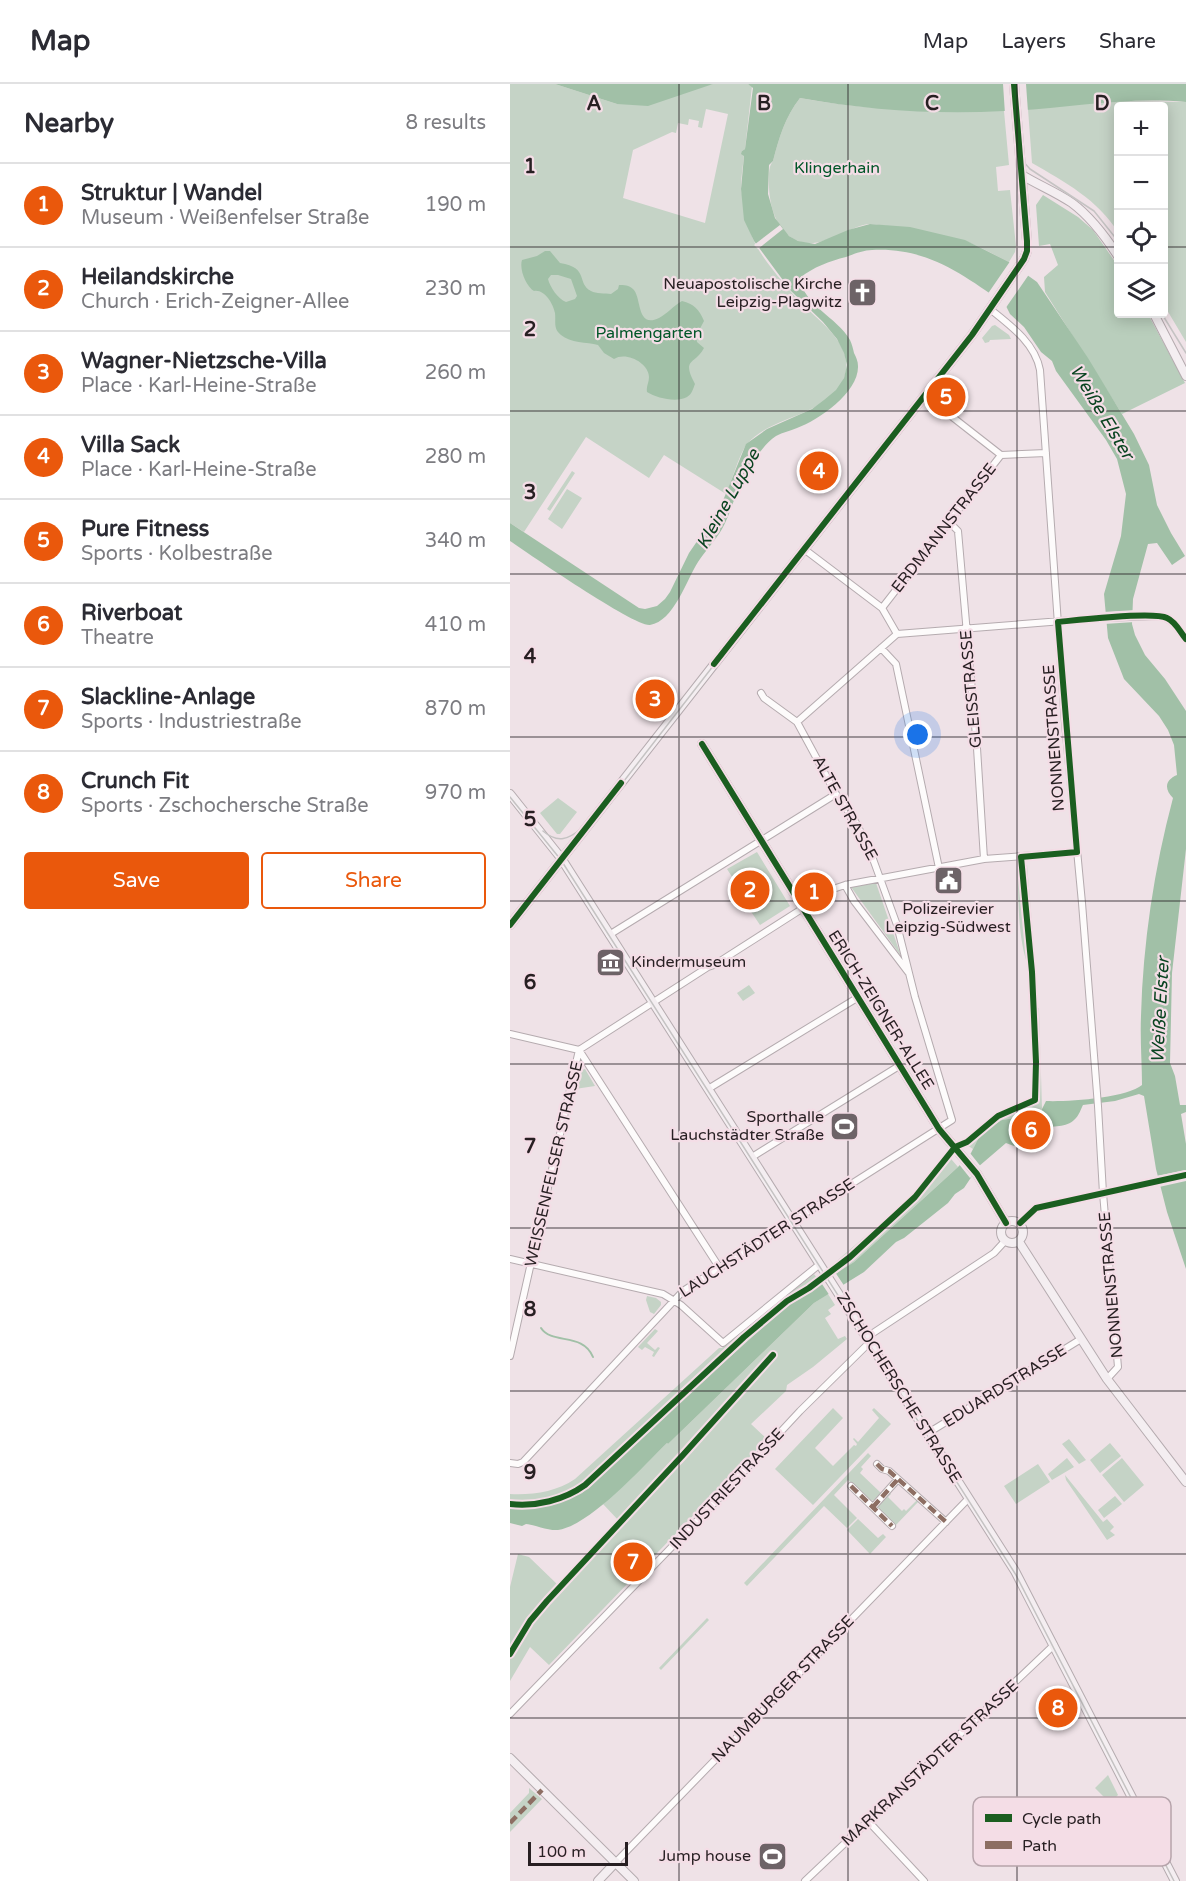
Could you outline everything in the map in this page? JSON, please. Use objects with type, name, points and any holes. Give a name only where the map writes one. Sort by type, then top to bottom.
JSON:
[{"type":"main road","points":[[510,926],[993,305],[1020,266],[1027,246],[1014,84]]},
{"type":"main road","points":[[1022,175],[1080,210],[1096,225],[1114,249]]},
{"type":"main road","points":[[1156,318],[1186,376]]},
{"type":"main road","name":"ERICH-ZEIGNER-ALLEE","points":[[702,744],[899,1066],[939,1129],[976,1174],[1006,1223]]},
{"type":"main road","name":"ZSCHOCHERSCHE STRASSE","points":[[510,794],[561,859],[1016,1571],[1132,1797]]},
{"type":"main road","points":[[1013,1221],[1020,1224],[1024,1232],[1022,1239],[1012,1244],[1005,1241],[1001,1231],[1006,1223],[1013,1221]]},
{"type":"main road","points":[[1019,1242],[1107,1379],[1186,1482]]},
{"type":"main road","points":[[510,1758],[634,1881]]},
{"type":"main road","name":"NAUMBURGER STRASSE","points":[[598,1881],[616,1862]]},
{"type":"main road","name":"ZSCHOCHERSCHE STRASSE","points":[[1167,1866],[1175,1881]]},
{"type":"street","name":"NONNENSTRASSE","points":[[993,305],[1021,335],[1037,360],[1040,370],[1058,622],[1098,1107],[1102,1193],[1118,1367],[1107,1379]]},
{"type":"street","points":[[937,405],[1001,455]]},
{"type":"street","name":"ERDMANNSTRASSE","points":[[882,608],[1001,455],[1046,453]]},
{"type":"street","name":"GLEISSTRASSE","points":[[949,522],[958,531],[984,859]]},
{"type":"street","points":[[804,549],[882,608],[897,634]]},
{"type":"street","points":[[797,722],[897,634],[1136,616],[1165,617],[1174,622],[1186,639]]},
{"type":"street","points":[[881,648],[896,664],[939,868]]},
{"type":"street","name":"ALTE STRASSE","points":[[761,693],[764,698],[797,722],[836,794],[863,834],[897,925],[952,1120],[939,1129]]},
{"type":"street","points":[[609,935],[836,794]]},
{"type":"street","name":"WEISSENFELSER STRASSE","points":[[510,1356],[579,1050],[833,889],[984,859],[1077,852]]},
{"type":"street","name":"ALTE STRASSE","points":[[845,885],[854,901],[910,975]]},
{"type":"street","points":[[708,1089],[857,998]]},
{"type":"street","points":[[510,1034],[579,1050],[720,1268]]},
{"type":"street","points":[[752,1156],[899,1066]]},
{"type":"street","name":"LAUCHSTÄDTER STRASSE","points":[[510,1463],[518,1464],[523,1461],[682,1292],[792,1220],[939,1129]]},
{"type":"street","points":[[1020,1224],[1036,1208],[1186,1175]]},
{"type":"street","name":"INDUSTRIESTRASSE","points":[[510,1714],[715,1503],[868,1339],[993,1253],[1005,1241]]},
{"type":"street","points":[[510,1259],[663,1294],[674,1299],[723,1343],[822,1267]]},
{"type":"street","name":"EDUARDSTRASSE","points":[[928,1433],[1081,1339]]},
{"type":"street","points":[[877,1464],[882,1470],[889,1471],[946,1522]]},
{"type":"street","points":[[873,1506],[898,1479]]},
{"type":"street","points":[[851,1486],[892,1526]]},
{"type":"street","name":"NAUMBURGER STRASSE","points":[[616,1862],[969,1498]]},
{"type":"street","name":"MARKRANSTÄDTER STRASSE","points":[[805,1881],[1054,1645]]},
{"type":"street","points":[[868,1821],[924,1881]]},
{"type":"green space","name":"Palmengarten","points":[[510,84],[555,84],[617,104],[713,84],[752,86],[745,149],[742,151],[744,155],[741,187],[750,230],[757,247],[775,273],[841,345],[846,366],[844,378],[826,401],[758,434],[747,444],[726,494],[664,455],[649,478],[586,437],[524,532],[510,523]],"holes":[[[706,109],[728,114],[705,223],[623,198],[633,150],[672,132],[676,133],[678,123],[688,125],[689,119],[699,121],[698,127],[702,128]]]},
{"type":"green space","name":"Klingerhain","points":[[800,98],[877,108],[1004,111],[1009,165],[996,167],[998,191],[1010,190],[1016,246],[1009,262],[961,240],[874,224],[859,226],[815,243],[798,241],[790,237],[778,223],[771,205],[769,171],[783,128]]},
{"type":"green space","points":[[1114,101],[1186,102],[1186,342],[1168,312],[1168,102],[1114,102],[1114,226],[1091,201],[1032,163],[1028,109]]},
{"type":"green space","points":[[995,325],[1011,339],[990,340],[985,343],[982,338]]},
{"type":"green space","points":[[572,471],[575,473],[550,511],[547,509]]},
{"type":"green space","points":[[567,489],[582,498],[562,529],[548,519]]},
{"type":"green space","points":[[558,798],[577,812],[560,834],[557,834],[540,813]]},
{"type":"green space","points":[[757,852],[790,906],[760,925],[748,907],[750,906],[747,900],[743,901],[746,899],[740,895],[743,894],[737,890],[739,889],[737,885],[734,886],[736,883],[727,869]]},
{"type":"green space","points":[[1017,864],[1027,865],[1036,970],[1035,1007],[1039,1008],[1042,1108],[1041,1111],[1002,1120],[988,1128],[979,1137],[973,1149],[962,1142],[996,1113],[1031,1099],[1033,1094],[1029,968],[1020,931]]},
{"type":"green space","points":[[876,883],[901,956],[851,887]]},
{"type":"green space","points":[[749,985],[755,993],[743,1001],[737,993]]},
{"type":"green space","points":[[585,1069],[595,1086],[575,1089],[581,1070]]},
{"type":"green space","points":[[946,1153],[958,1167],[854,1262],[792,1301],[582,1493],[560,1502],[521,1509],[510,1507],[510,1494],[544,1492],[575,1479],[719,1348],[722,1348],[814,1274],[817,1278],[905,1202]]},
{"type":"green space","points":[[828,1294],[835,1305],[828,1310],[831,1314],[825,1318],[838,1339],[845,1336],[847,1339],[787,1385],[786,1391],[751,1424],[767,1439],[549,1665],[530,1647],[510,1681],[510,1587],[518,1554],[529,1557],[558,1585],[619,1521],[603,1504],[814,1303]]},
{"type":"green space","points":[[647,1296],[661,1302],[654,1314],[650,1312]]},
{"type":"green space","points":[[655,1329],[658,1331],[647,1343],[655,1350],[660,1348],[654,1357],[652,1356],[654,1352],[645,1347],[642,1350],[638,1347]]},
{"type":"green space","points":[[833,1408],[843,1418],[815,1448],[833,1466],[854,1445],[856,1446],[853,1439],[858,1442],[879,1418],[872,1410],[874,1408],[891,1424],[813,1505],[775,1469]]},
{"type":"green space","points":[[1069,1439],[1086,1460],[1079,1464],[1062,1444]]},
{"type":"green space","points":[[1110,1443],[1121,1456],[1100,1473],[1090,1460]]},
{"type":"green space","points":[[868,1453],[871,1456],[861,1467],[863,1469],[860,1473],[881,1493],[875,1500],[870,1501],[848,1480],[834,1495],[857,1518],[847,1528],[824,1506],[747,1586],[744,1583]]},
{"type":"green space","points":[[1067,1458],[1074,1467],[1052,1480],[1048,1474]]},
{"type":"green space","points":[[1122,1458],[1144,1485],[1124,1502],[1102,1475]]},
{"type":"green space","points":[[1038,1464],[1050,1482],[1016,1504],[1004,1486]]},
{"type":"green space","points":[[1065,1475],[1103,1522],[1107,1519],[1114,1527],[1110,1531],[1115,1535],[1107,1540],[1066,1480]]},
{"type":"green space","points":[[889,1492],[891,1494],[888,1497],[902,1511],[904,1509],[906,1511],[917,1500],[918,1502],[895,1526],[878,1508]]},
{"type":"green space","points":[[1115,1496],[1122,1504],[1104,1518],[1098,1510]]},
{"type":"green space","points":[[858,1519],[878,1538],[883,1534],[886,1537],[870,1554],[847,1530]]},
{"type":"green space","points":[[707,1618],[709,1620],[661,1670],[659,1668]]},
{"type":"green space","points":[[1108,1775],[1118,1795],[1104,1797],[1095,1788]]},
{"type":"green space","points":[[529,1788],[542,1799],[510,1832],[510,1813],[529,1793]]},
{"type":"shaded area","points":[[1043,195],[1078,217],[1093,230],[1114,260],[1114,318],[1150,318],[1185,383],[1122,414],[1045,292],[1044,277],[1058,265],[1050,244],[1039,246],[1036,205]]},
{"type":"water","points":[[555,84],[713,84],[648,106],[617,104]]},
{"type":"water","points":[[748,84],[1186,84],[1186,102],[1114,102],[978,112],[851,106],[800,98],[786,120],[773,161],[769,165],[768,194],[775,218],[789,236],[798,241],[815,244],[848,230],[870,224],[910,227],[965,240],[1009,262],[1037,282],[1088,358],[1134,434],[1149,465],[1157,505],[1185,556],[1172,565],[1157,543],[1148,544],[1133,599],[1132,624],[1145,655],[1165,679],[1186,711],[1186,849],[1172,973],[1170,1063],[1175,1076],[1180,1105],[1186,1105],[1186,1112],[1181,1114],[1186,1144],[1186,1269],[1167,1212],[1156,1169],[1144,1096],[1139,1094],[1115,1101],[1083,1105],[1077,1117],[1069,1123],[1061,1126],[1035,1128],[1027,1131],[1018,1144],[1014,1146],[1006,1143],[978,1167],[964,1188],[948,1203],[896,1242],[864,1272],[814,1303],[600,1507],[571,1526],[558,1530],[526,1524],[522,1526],[510,1523],[510,1507],[521,1509],[560,1502],[582,1493],[792,1301],[854,1262],[958,1167],[988,1128],[1002,1120],[1041,1111],[1046,1101],[1110,1096],[1142,1085],[1141,1025],[1144,961],[1155,879],[1173,798],[1167,785],[1170,779],[1177,775],[1174,745],[1159,716],[1124,679],[1108,638],[1104,594],[1121,536],[1126,494],[1117,459],[1056,371],[1052,361],[1041,352],[1024,327],[1010,314],[1002,302],[942,264],[926,257],[891,250],[859,252],[822,265],[800,278],[807,296],[837,324],[850,340],[858,362],[857,376],[845,395],[826,412],[806,424],[776,436],[764,447],[743,478],[722,529],[698,562],[673,608],[658,622],[650,625],[624,615],[510,541],[510,523],[639,608],[657,606],[670,592],[689,553],[720,508],[746,444],[767,429],[812,409],[836,390],[844,378],[847,365],[837,339],[791,291],[754,241],[744,220],[741,189],[744,156],[741,154],[745,149],[753,88]]},
{"type":"water","points":[[550,251],[560,263],[575,268],[587,288],[593,292],[611,294],[618,289],[619,285],[630,287],[636,293],[646,319],[659,318],[682,301],[696,308],[704,321],[696,336],[697,342],[704,348],[689,366],[695,384],[690,394],[683,399],[672,400],[651,394],[647,392],[648,372],[641,363],[625,356],[614,359],[604,353],[598,345],[574,341],[558,333],[555,313],[550,301],[545,294],[531,289],[522,272],[522,260]],"holes":[[[551,275],[571,279],[577,296],[575,299],[566,302],[555,292],[548,279]]]},
{"type":"pier","points":[[1003,84],[1026,84],[1028,112],[1005,114]]},
{"type":"pier","points":[[780,225],[783,229],[758,249],[754,245]]},
{"type":"pier","points":[[1011,260],[1030,273],[1005,309],[987,295]]},
{"type":"pier","points":[[1136,610],[1135,622],[1104,624],[1103,612]]},
{"type":"pier","points":[[970,1153],[982,1168],[970,1178],[958,1163]]},
{"type":"pier","points":[[1186,1170],[1186,1181],[1159,1187],[1156,1176]]},
{"type":"pier","points":[[835,1272],[845,1287],[830,1296],[820,1281]]},
{"type":"waterway","points":[[541,1328],[552,1336],[582,1344],[593,1357]]},
{"type":"tram line","points":[[510,928],[993,311],[1026,262],[1029,248],[1016,84]]},
{"type":"tram line","points":[[1021,159],[1030,169],[1094,211],[1114,236]]},
{"type":"tram line","points":[[1164,318],[1186,353]]},
{"type":"tram line","points":[[510,797],[561,860],[1016,1575],[1131,1797]]},
{"type":"tram line","points":[[543,831],[559,839],[573,835],[582,828]]},
{"type":"tram line","points":[[1166,1866],[1174,1881]]},
{"type":"marked path","points":[[877,1464],[889,1471],[946,1522]]},
{"type":"marked path","points":[[873,1507],[898,1479]]},
{"type":"marked path","points":[[851,1486],[892,1526]]},
{"type":"marked path","points":[[510,1823],[542,1790]]},
{"type":"cycle path","points":[[714,664],[972,335],[1024,259],[1027,241],[1014,84]]},
{"type":"cycle path","points":[[510,1504],[549,1501],[568,1495],[585,1485],[744,1337],[787,1301],[809,1288],[850,1257],[915,1197],[955,1147],[967,1142],[998,1116],[1035,1100],[1036,1062],[1032,972],[1021,857],[1077,852],[1058,622],[1159,616],[1173,622],[1186,639]]},
{"type":"cycle path","points":[[702,744],[939,1129],[977,1174],[1006,1223]]},
{"type":"cycle path","points":[[510,925],[621,783]]},
{"type":"cycle path","points":[[1020,1223],[1036,1208],[1186,1175]]},
{"type":"cycle path","points":[[510,1654],[530,1621],[547,1601],[773,1355]]},
{"type":"place","name":"Neuapostolische Kirche Leipzig-Plagwitz","points":[[863,293]]},
{"type":"place","name":"Pure Fitness","points":[[946,397]]},
{"type":"place","name":"Villa Sack","points":[[819,471]]},
{"type":"place","name":"Wagner-Nietzsche-Villa","points":[[655,699]]},
{"type":"place","name":"Polizeirevier Leipzig-Südwest","points":[[948,881]]},
{"type":"place","name":"Heilandskirche","points":[[750,890]]},
{"type":"place","name":"Struktur | Wandel","points":[[814,892]]},
{"type":"place","name":"Kindermuseum","points":[[610,962]]},
{"type":"place","name":"Sporthalle Lauchstädter Straße","points":[[845,1126]]},
{"type":"place","name":"Riverboat","points":[[1031,1130]]},
{"type":"place","name":"Slackline-Anlage","points":[[633,1562]]},
{"type":"place","name":"Crunch Fit","points":[[1058,1708]]},
{"type":"place","name":"Jump house","points":[[772,1856]]},
{"type":"water label","name":"Weiße Elster","points":[[1102,412]]},
{"type":"water label","name":"Kleine Luppe","points":[[728,499]]},
{"type":"water label","name":"Weiße Elster","points":[[1160,1010]]}]
